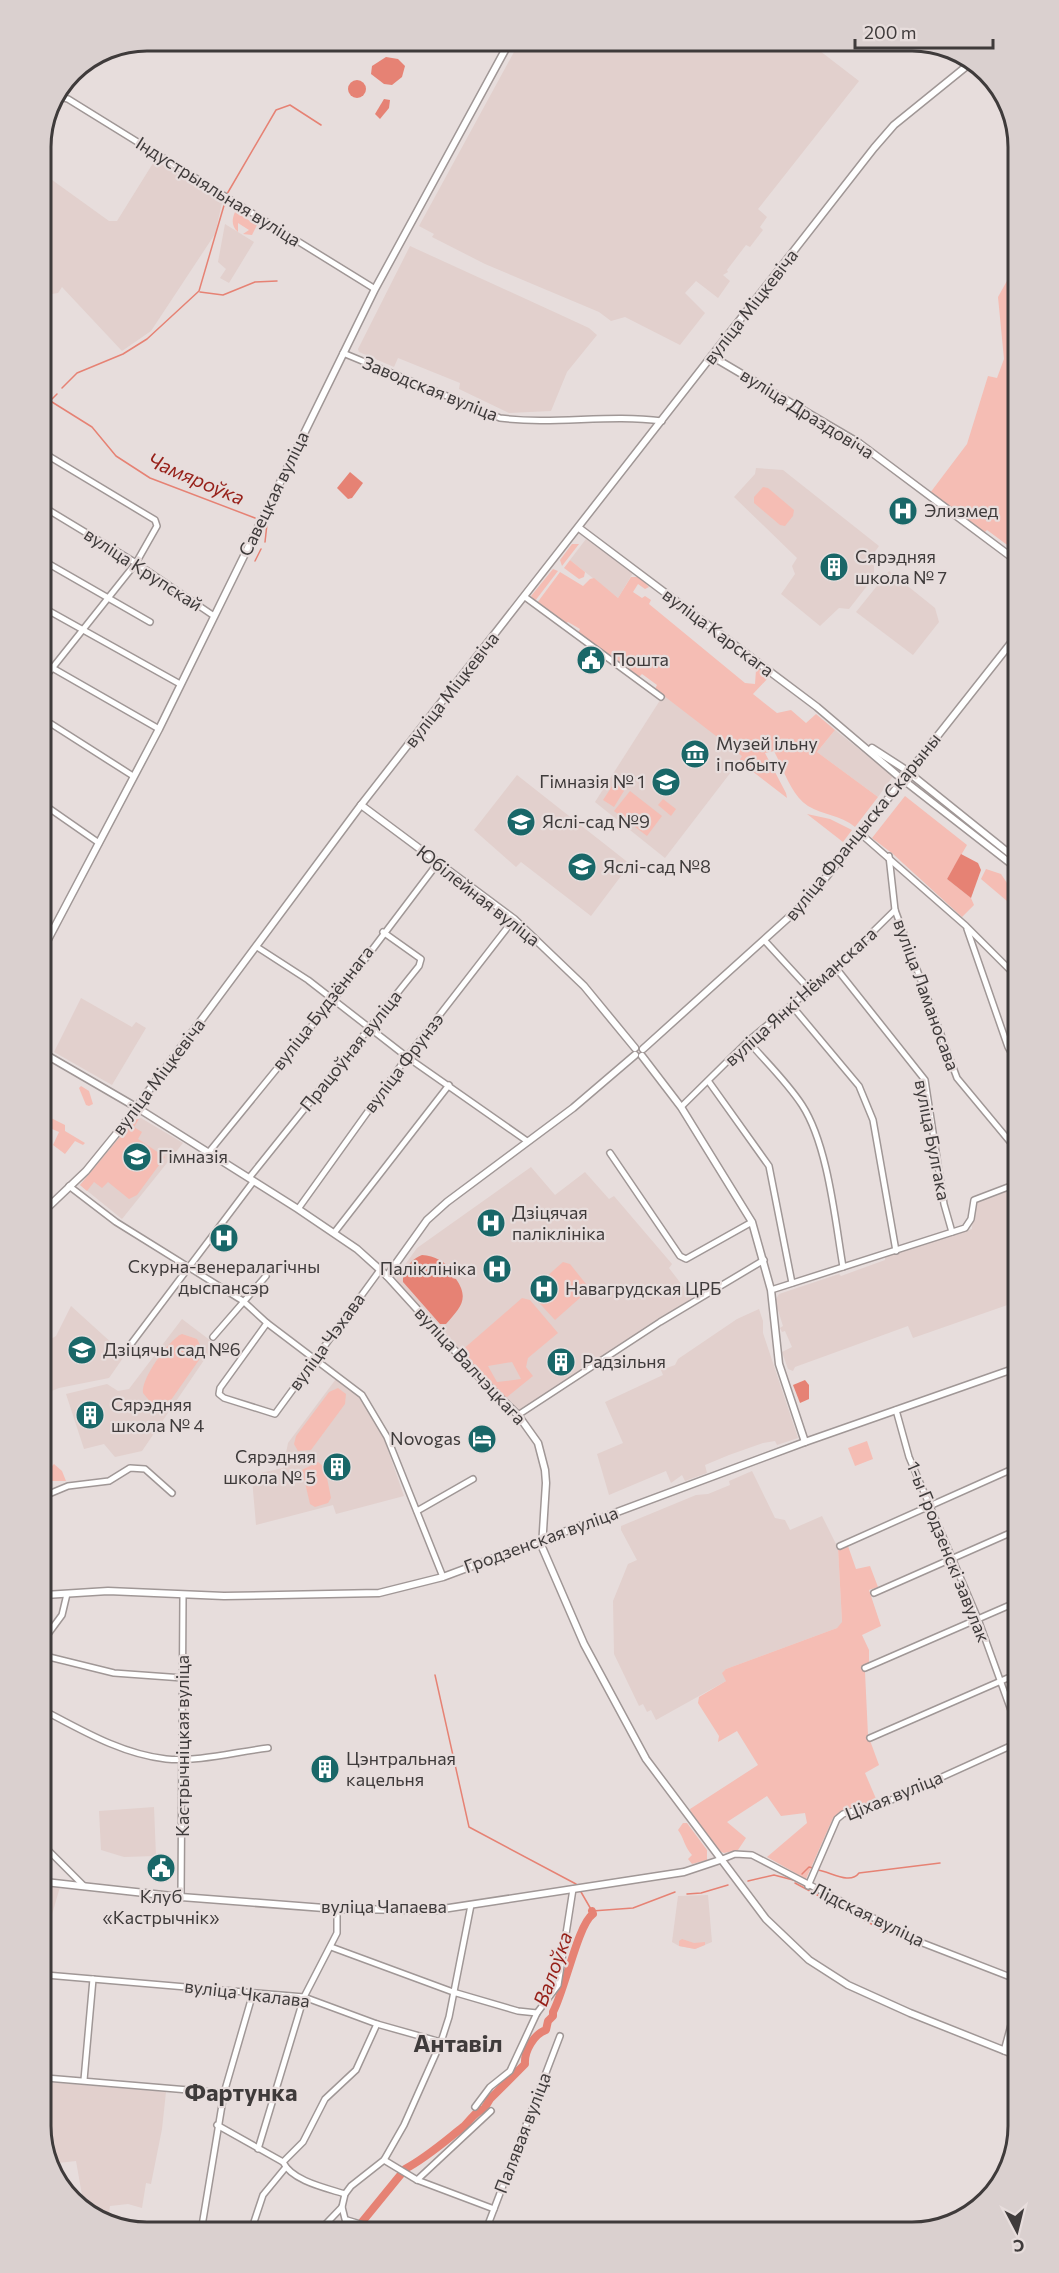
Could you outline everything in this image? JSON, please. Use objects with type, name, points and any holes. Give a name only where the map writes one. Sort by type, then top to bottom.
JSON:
[{"type":"street","name":"Савецкая вуліца","points":[[51,934],[159,729],[375,289],[505,51]]},
{"type":"street","name":"вуліца Міцкевіча","points":[[51,1204],[86,1171],[136,1107],[361,806],[860,167],[894,125],[965,67]]},
{"type":"street","name":"Індустрыяльная вуліца","points":[[64,99],[375,289]]},
{"type":"street","name":"Заводская вуліца","points":[[343,353],[500,418],[521,421],[628,418],[662,421]]},
{"type":"street","name":"вуліца Драздовіча","points":[[713,357],[852,438],[1008,555]]},
{"type":"street","points":[[51,457],[155,520],[157,525],[136,563],[52,668],[159,729]]},
{"type":"street","name":"вуліца Крупскай","points":[[51,511],[136,563],[214,616]]},
{"type":"street","name":"вуліца Карскага","points":[[579,528],[856,738],[909,773],[1008,852]]},
{"type":"street","points":[[51,565],[150,622]]},
{"type":"street","points":[[525,597],[661,697]]},
{"type":"street","points":[[51,612],[180,684]]},
{"type":"street","name":"вуліца Францыска Скарыны","points":[[387,1276],[427,1220],[447,1202],[573,1108],[765,941],[808,900],[862,835],[1008,647]]},
{"type":"street","points":[[51,724],[133,776]]},
{"type":"street","name":"вуліца Карскага","points":[[856,738],[904,780],[1008,862]]},
{"type":"street","name":"Юбілейная вуліца","points":[[361,806],[514,920],[584,986],[681,1107],[752,1222],[771,1290],[778,1364],[805,1442]]},
{"type":"street","points":[[51,810],[99,843]]},
{"type":"street","points":[[862,835],[889,856],[966,926],[1008,968]]},
{"type":"street","name":"вуліца Ламаносава","points":[[889,856],[895,910],[957,1078],[1008,1139]]},
{"type":"street","name":"вуліца Будзённага","points":[[209,1152],[331,999],[350,979],[383,932],[437,864]]},
{"type":"street","name":"вуліца Янкі Нёманскага","points":[[681,1107],[710,1082],[748,1041],[836,968],[895,910]]},
{"type":"street","name":"вуліца Фрунзэ","points":[[298,1209],[407,1057],[514,920]]},
{"type":"street","points":[[966,926],[1008,1047]]},
{"type":"street","name":"Працоўная вуліца","points":[[131,1344],[189,1269],[251,1180],[419,966],[421,959],[383,932]]},
{"type":"street","points":[[765,941],[810,990]]},
{"type":"street","points":[[257,947],[331,999],[407,1057],[527,1141]]},
{"type":"street","name":"вуліца Булгака","points":[[836,968],[925,1080],[944,1204],[952,1232]]},
{"type":"street","points":[[792,1006],[859,1086],[866,1099],[873,1120],[896,1251]]},
{"type":"street","points":[[748,1041],[802,1106],[814,1131],[826,1175],[843,1267]]},
{"type":"street","name":"вуліца Валчэцкага","points":[[51,1058],[136,1107],[298,1209],[334,1233],[387,1276],[476,1374],[518,1415],[538,1443],[545,1470],[541,1541],[547,1561],[584,1644],[631,1734],[646,1759],[720,1860],[784,1938],[825,1971],[878,2000],[1008,2052]]},
{"type":"street","points":[[710,1082],[769,1166],[792,1283]]},
{"type":"street","points":[[334,1233],[449,1085]]},
{"type":"street","points":[[610,1153],[680,1256],[686,1258],[752,1222]]},
{"type":"street","points":[[69,1186],[116,1222],[243,1301],[267,1323],[362,1395],[387,1437],[443,1577]]},
{"type":"street","points":[[771,1290],[965,1228],[972,1219],[971,1206],[974,1200],[1008,1187]]},
{"type":"street","points":[[518,1415],[660,1322],[764,1260]]},
{"type":"street","name":"вуліца Чэхава","points":[[267,1323],[220,1388],[219,1394],[224,1398],[275,1414],[380,1270]]},
{"type":"street","points":[[213,1337],[266,1276]]},
{"type":"street","name":"Гродзенская вуліца","points":[[51,1595],[134,1592],[183,1596],[379,1593],[443,1577],[805,1442],[1008,1373]]},
{"type":"street","name":"1-ы Гродзенскі завулак","points":[[896,1410],[909,1457],[978,1619],[1008,1704]]},
{"type":"street","points":[[51,1493],[68,1486],[109,1481],[130,1468],[145,1469],[172,1493]]},
{"type":"street","points":[[840,1546],[1008,1471]]},
{"type":"street","points":[[417,1512],[473,1479]]},
{"type":"street","points":[[874,1593],[1008,1534]]},
{"type":"street","points":[[51,1630],[62,1615],[67,1594]]},
{"type":"street","name":"Кастрычніцкая вуліца","points":[[181,1897],[183,1596]]},
{"type":"street","points":[[865,1668],[1008,1606]]},
{"type":"street","points":[[51,1657],[114,1673],[183,1678]]},
{"type":"street","points":[[870,1738],[1008,1678]]},
{"type":"street","points":[[51,1714],[112,1745],[163,1758],[183,1759],[268,1748]]},
{"type":"street","name":"Ціхая вуліца","points":[[808,1886],[837,1819],[843,1814],[889,1801],[1008,1747]]},
{"type":"street","points":[[51,1853],[85,1886]]},
{"type":"street","name":"Лідская вуліца","points":[[720,1860],[735,1854],[752,1855],[920,1942],[1008,1976]]},
{"type":"street","name":"вуліца Чапаева","points":[[51,1883],[181,1897],[337,1909],[427,1910],[684,1872],[720,1860]]},
{"type":"street","name":"Палявая вуліца","points":[[475,2108],[490,2087],[510,2071],[537,2013],[558,1985],[573,1888]]},
{"type":"street","points":[[328,2222],[342,2207],[345,2194],[384,2160],[404,2125],[441,2042],[449,2017],[471,1905]]},
{"type":"street","points":[[258,2149],[304,1997],[338,1933],[337,1909]]},
{"type":"street","points":[[331,1947],[453,1992],[518,2011],[537,2013]]},
{"type":"street","name":"вуліца Чкалава","points":[[51,1975],[304,1997],[377,2024],[441,2042]]},
{"type":"street","points":[[84,2080],[93,1979]]},
{"type":"street","points":[[202,2222],[224,2093],[253,1993]]},
{"type":"street","points":[[254,2222],[263,2195],[303,2142],[325,2099],[356,2070],[377,2024]]},
{"type":"street","name":"Палявая вуліца","points":[[489,2222],[560,2036]]},
{"type":"street","points":[[1005,2051],[1008,2039]]},
{"type":"street","points":[[51,2078],[224,2093]]},
{"type":"street","points":[[417,2180],[491,2111]]},
{"type":"street","points":[[217,2125],[310,2182],[345,2194]]},
{"type":"street","points":[[384,2160],[417,2180],[494,2210]]},
{"type":"street","points":[[342,2207],[347,2220],[354,2222]]},
{"type":"shaded area","points":[[515,51],[820,51],[859,81],[758,209],[767,217],[760,227],[763,230],[750,247],[746,245],[727,270],[728,272],[723,275],[730,281],[718,298],[696,281],[685,293],[705,313],[680,345],[625,317],[611,321],[599,312],[485,264],[432,237],[434,234],[419,226]]},
{"type":"shaded area","points":[[386,57],[398,59],[405,66],[402,77],[392,85],[384,84],[371,74],[372,66]]},
{"type":"shaded area","points":[[353,80],[361,80],[366,85],[364,96],[353,98],[348,93],[348,85]]},
{"type":"shaded area","points":[[384,99],[390,100],[389,108],[380,119],[375,114]]},
{"type":"shaded area","points":[[155,160],[222,203],[215,234],[151,331],[122,351],[62,287],[58,293],[51,294],[51,179],[109,221],[117,221]]},
{"type":"shaded area","points":[[235,212],[257,225],[252,235],[243,234],[249,230],[238,223],[238,232],[236,230],[233,222]]},
{"type":"shaded area","points":[[225,224],[254,242],[229,283],[220,278],[226,269],[218,262]]},
{"type":"shaded area","points":[[410,246],[589,328],[597,335],[567,372],[551,411],[509,413],[459,389],[460,383],[398,358],[394,367],[359,352],[358,349]]},
{"type":"shaded area","points":[[1008,279],[1008,546],[987,530],[984,533],[930,493],[967,444],[988,376],[997,378],[1004,359],[998,297]]},
{"type":"shaded area","points":[[756,468],[783,470],[879,546],[869,560],[874,564],[874,577],[849,609],[839,608],[820,626],[781,594],[795,574],[792,566],[797,558],[734,497],[755,474]]},
{"type":"shaded area","points":[[350,472],[363,483],[352,498],[348,499],[337,488]]},
{"type":"shaded area","points":[[763,487],[768,488],[794,510],[793,516],[785,526],[780,525],[754,503],[754,497]]},
{"type":"shaded area","points":[[586,539],[633,573],[618,598],[570,560]]},
{"type":"shaded area","points":[[572,544],[579,544],[562,566],[560,560]]},
{"type":"shaded area","points":[[570,560],[585,572],[584,577],[579,579],[564,568]]},
{"type":"shaded area","points":[[553,569],[558,571],[535,601],[531,596]]},
{"type":"shaded area","points":[[889,571],[935,608],[939,622],[913,655],[856,612]]},
{"type":"shaded area","points":[[560,572],[583,586],[594,578],[618,598],[631,577],[640,577],[649,587],[645,589],[638,584],[633,592],[642,598],[645,596],[651,600],[649,604],[745,683],[755,684],[756,670],[759,668],[770,676],[753,694],[777,713],[791,710],[806,723],[816,714],[835,730],[817,752],[878,797],[855,827],[844,820],[814,809],[802,801],[792,788],[774,751],[765,753],[787,798],[739,761],[742,756],[655,689],[657,685],[642,674],[639,677],[578,633],[580,629],[568,622],[565,624],[537,603]]},
{"type":"shaded area","name":"Гімназія № 1","points":[[664,694],[744,755],[665,858],[595,802]]},
{"type":"shaded area","points":[[835,730],[893,776],[878,797],[817,752]]},
{"type":"shaded area","points":[[517,775],[630,864],[591,916],[521,862],[516,867],[474,830]]},
{"type":"shaded area","points":[[616,780],[627,786],[614,807],[603,800]]},
{"type":"shaded area","points":[[630,791],[662,816],[647,836],[614,811]]},
{"type":"shaded area","points":[[905,796],[967,845],[947,879],[971,898],[974,905],[962,917],[893,854],[872,838]]},
{"type":"shaded area","points":[[663,799],[676,809],[671,816],[658,805]]},
{"type":"shaded area","points":[[807,814],[830,819],[852,830],[843,842]]},
{"type":"shaded area","points":[[961,854],[978,863],[981,870],[971,898],[947,879]]},
{"type":"shaded area","points":[[986,869],[1001,874],[1008,884],[1008,900],[1007,901],[981,879]]},
{"type":"shaded area","points":[[81,998],[132,1027],[136,1022],[146,1028],[112,1085],[54,1052]]},
{"type":"shaded area","points":[[81,1086],[89,1091],[93,1104],[86,1105],[79,1088]]},
{"type":"shaded area","points":[[51,1118],[65,1125],[65,1131],[85,1143],[83,1145],[75,1141],[65,1154],[53,1145],[59,1132],[51,1128]]},
{"type":"shaded area","name":"Гімназія","points":[[141,1118],[183,1143],[122,1219],[80,1185],[134,1120]]},
{"type":"shaded area","name":"Гімназія","points":[[139,1119],[134,1127],[142,1132],[138,1139],[165,1157],[137,1195],[129,1199],[108,1182],[102,1188],[94,1182],[87,1191],[80,1185],[134,1120]]},
{"type":"shaded area","name":"Навагрудская ЦРБ","points":[[531,1167],[555,1195],[585,1172],[609,1199],[614,1196],[672,1264],[669,1268],[692,1298],[519,1413],[398,1283],[396,1277],[417,1248]]},
{"type":"shaded area","points":[[1008,1190],[1008,1305],[913,1338],[908,1326],[795,1367],[793,1371],[788,1369],[782,1352],[792,1347],[785,1331],[782,1332],[780,1328],[783,1326],[775,1301],[779,1294],[839,1274],[841,1276],[885,1260],[885,1257],[972,1229],[973,1203]]},
{"type":"shaded area","points":[[422,1255],[436,1258],[444,1263],[454,1273],[452,1278],[456,1279],[460,1286],[462,1303],[446,1324],[440,1324],[403,1282],[408,1266]]},
{"type":"shaded area","points":[[563,1262],[570,1264],[590,1289],[555,1320],[529,1292]]},
{"type":"shaded area","points":[[522,1298],[530,1300],[558,1333],[528,1358],[526,1367],[533,1376],[506,1398],[461,1351]],"holes":[[[512,1362],[521,1379],[497,1382],[488,1366]]]},
{"type":"shaded area","name":"Дзіцячы сад №6","points":[[71,1306],[125,1355],[109,1378],[51,1391],[51,1339],[56,1336]]},
{"type":"shaded area","points":[[759,1309],[763,1321],[763,1333],[798,1438],[777,1445],[775,1441],[763,1443],[729,1455],[705,1465],[707,1473],[685,1481],[682,1475],[671,1483],[666,1471],[609,1495],[597,1454],[623,1443],[605,1402],[663,1375],[661,1370],[675,1365],[678,1359],[737,1319]]},
{"type":"shaded area","points":[[182,1319],[215,1344],[142,1451],[115,1457],[104,1444],[84,1449],[66,1394],[107,1384],[118,1391],[129,1389]]},
{"type":"shaded area","points":[[182,1334],[197,1339],[202,1349],[199,1360],[171,1400],[163,1405],[152,1404],[143,1393],[146,1379],[163,1351]]},
{"type":"shaded area","points":[[336,1379],[362,1399],[382,1433],[404,1496],[336,1514],[333,1505],[256,1525],[252,1479],[256,1474],[283,1468],[288,1443]]},
{"type":"shaded area","points":[[805,1380],[809,1385],[809,1399],[800,1403],[793,1385]]},
{"type":"shaded area","points":[[338,1388],[346,1394],[345,1404],[311,1450],[298,1451],[294,1444],[296,1436],[329,1392]]},
{"type":"shaded area","points":[[867,1441],[873,1459],[855,1466],[848,1448]]},
{"type":"shaded area","points":[[318,1462],[325,1468],[331,1498],[328,1503],[315,1507],[310,1504],[302,1470]]},
{"type":"shaded area","points":[[54,1464],[62,1471],[66,1481],[51,1481],[51,1467]]},
{"type":"shaded area","points":[[752,1471],[775,1518],[785,1520],[790,1530],[822,1516],[838,1548],[842,1623],[837,1628],[726,1669],[726,1681],[656,1720],[651,1710],[647,1712],[643,1704],[639,1706],[614,1654],[613,1601],[628,1564],[637,1560],[621,1526],[696,1495],[708,1494],[730,1485],[729,1481]]},
{"type":"shaded area","points":[[848,1546],[856,1569],[870,1566],[878,1587],[869,1590],[881,1626],[862,1635],[869,1650],[869,1664],[863,1667],[868,1735],[879,1765],[865,1773],[877,1801],[842,1811],[833,1818],[806,1879],[767,1857],[807,1823],[805,1813],[781,1816],[767,1796],[727,1822],[746,1838],[738,1850],[724,1853],[715,1849],[691,1815],[690,1809],[758,1765],[737,1731],[718,1742],[719,1736],[698,1703],[699,1697],[726,1681],[722,1673],[726,1669],[837,1628],[842,1622],[838,1548]]},
{"type":"shaded area","points":[[154,1807],[156,1856],[124,1857],[101,1850],[99,1811]]},
{"type":"shaded area","points":[[683,1823],[687,1823],[707,1850],[707,1860],[692,1864],[688,1859],[692,1855],[678,1830]]},
{"type":"shaded area","points":[[51,1886],[60,1887],[51,1918]]},
{"type":"shaded area","points":[[708,1895],[712,1942],[695,1949],[672,1942],[678,1896]]},
{"type":"shaded area","points":[[682,1939],[694,1943],[705,1942],[705,1945],[695,1949],[679,1946],[679,1941]]},
{"type":"shaded area","points":[[51,2082],[166,2092],[162,2129],[151,2184],[146,2183],[142,2208],[128,2204],[110,2206],[109,2214],[88,2202],[82,2197],[76,2161],[59,2163],[56,2157],[51,2126]]},
{"type":"waterway","points":[[227,194],[276,110],[290,105],[321,125]]},
{"type":"waterway","points":[[62,388],[77,373],[123,354],[147,339],[199,291],[225,202]]},
{"type":"waterway","points":[[200,292],[223,295],[255,282],[277,281]]},
{"type":"waterway","points":[[52,399],[57,394]]},
{"type":"waterway","name":"Чамяроўка","points":[[51,401],[92,427],[116,456],[150,478],[255,518]]},
{"type":"waterway","name":"Чамяроўка","points":[[265,542],[267,524]]},
{"type":"waterway","name":"Чамяроўка","points":[[255,561],[261,549]]},
{"type":"waterway","points":[[435,1675],[469,1827],[576,1884]]},
{"type":"waterway","name":"Валоўка","points":[[818,1870],[851,1878],[859,1873],[940,1863]]},
{"type":"waterway","name":"Валоўка","points":[[802,1874],[809,1867],[813,1868]]},
{"type":"waterway","name":"Валоўка","points":[[748,1881],[774,1875],[797,1881]]},
{"type":"waterway","points":[[795,1883],[890,1934]]},
{"type":"waterway","name":"Валоўка","points":[[687,1894],[701,1893],[728,1885]]},
{"type":"waterway","name":"Валоўка","points":[[581,1892],[592,1911],[633,1908],[675,1892]]},
{"type":"waterway","name":"Валоўка","points":[[405,2169],[435,2150],[475,2114],[484,2109],[490,2099],[525,2064],[526,2054],[531,2044],[538,2035],[546,2030],[548,2021],[553,2016],[582,1930],[593,1914],[592,1911]]},
{"type":"waterway","name":"Валоўка","points":[[362,2222],[402,2173]]},
{"type":"place","name":"Элизмед","points":[[903,511]]},
{"type":"place","name":"Сярэдняя школа № 7","points":[[834,567]]},
{"type":"place","name":"Пошта","points":[[591,660]]},
{"type":"place","name":"Музей ільну і побыту","points":[[695,754]]},
{"type":"place","name":"Гімназія № 1","points":[[666,782]]},
{"type":"place","name":"Яслі-сад №9","points":[[521,822]]},
{"type":"place","name":"Яслі-сад №8","points":[[582,867]]},
{"type":"place","name":"Гімназія","points":[[137,1157]]},
{"type":"place","name":"Дзіцячая паліклініка","points":[[491,1223]]},
{"type":"place","name":"Скурна-венералагічны дыспансэр","points":[[224,1238]]},
{"type":"place","name":"Паліклініка","points":[[497,1269]]},
{"type":"place","name":"Навагрудская ЦРБ","points":[[544,1289]]},
{"type":"place","name":"Дзіцячы сад №6","points":[[82,1350]]},
{"type":"place","name":"Радзільня","points":[[561,1362]]},
{"type":"place","name":"Сярэдняя школа № 4","points":[[90,1415]]},
{"type":"place","name":"Novogas","points":[[482,1439]]},
{"type":"place","name":"Сярэдняя школа № 5","points":[[337,1467]]},
{"type":"place","name":"Цэнтральная кацельня","points":[[325,1769]]},
{"type":"place","name":"Клуб «Кастрычнік»","points":[[161,1868]]},
{"type":"district","name":"Антавіл","points":[[458,2044]]},
{"type":"district","name":"Фартунка","points":[[241,2093]]}]
